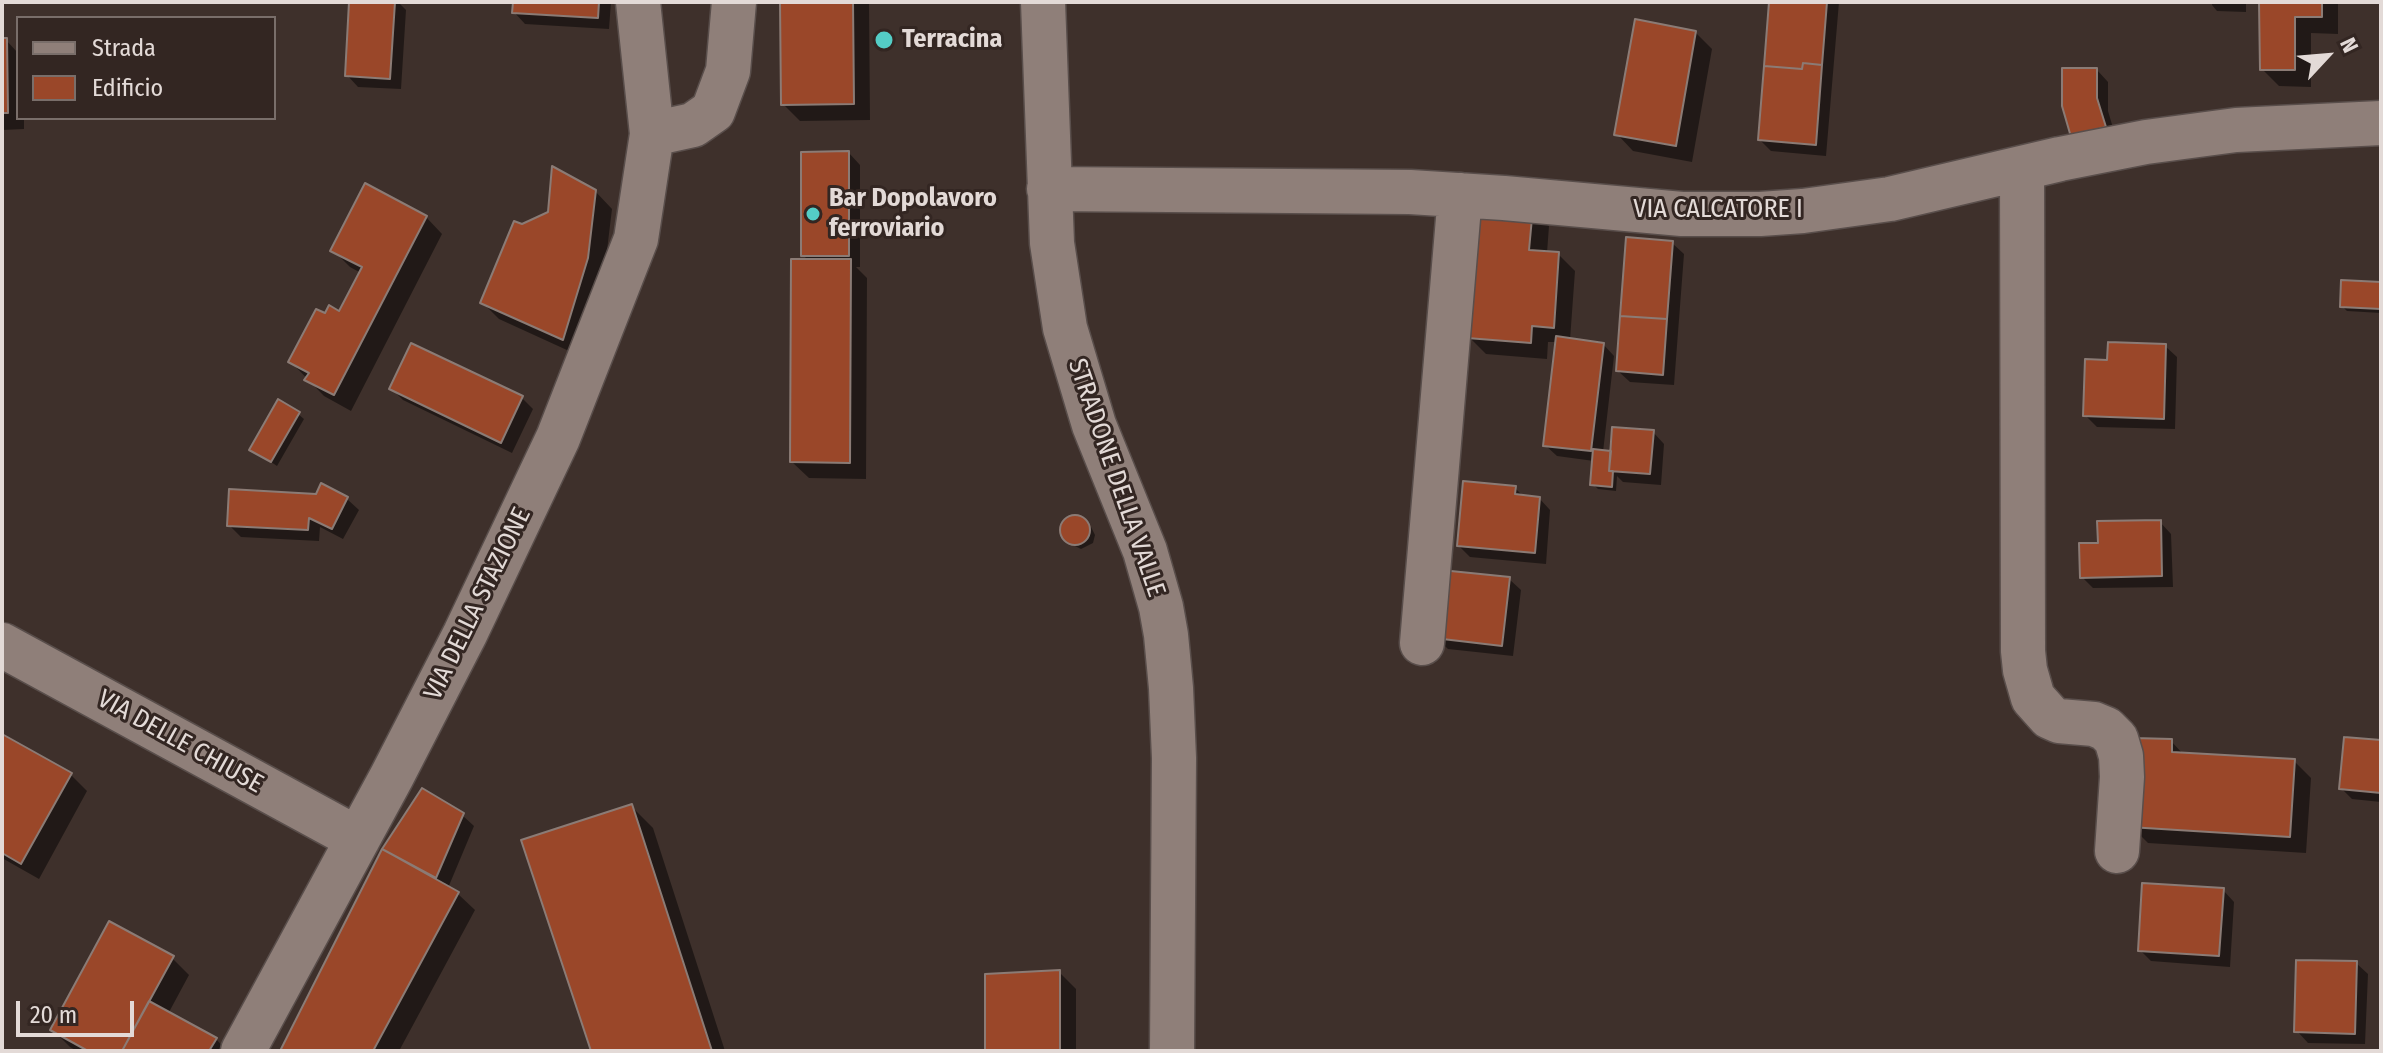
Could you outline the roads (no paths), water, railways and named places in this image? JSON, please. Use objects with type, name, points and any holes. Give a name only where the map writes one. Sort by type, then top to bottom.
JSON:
[{"type":"street","name":"VIA DELLA STAZIONE","points":[[243,1051],[465,634],[558,438],[636,239],[652,134],[638,2]]},
{"type":"street","points":[[652,134],[693,125],[713,111],[728,71],[734,2]]},
{"type":"street","name":"STRADONE DELLA VALLE","points":[[1043,2],[1049,189],[1055,271],[1065,328],[1094,425],[1145,551],[1166,635],[1174,758],[1172,1051]]},
{"type":"street","name":"VIA CALCATORE I","points":[[1049,189],[1377,191],[1460,195],[1667,214],[1760,214],[1890,199],[2104,150],[2199,135],[2287,126],[2381,123]]},
{"type":"street","points":[[2022,169],[2025,670],[2033,698],[2050,717],[2059,721],[2094,724],[2106,729],[2116,739],[2122,777],[2117,851]]},
{"type":"street","points":[[1422,643],[1460,195]]},
{"type":"street","name":"VIA DELLE CHIUSE","points":[[2,645],[358,839]]},
{"type":"place","name":"Terracina","points":[[884,40]]},
{"type":"place","name":"Bar Dopolavoro ferroviario","points":[[813,214]]}]
